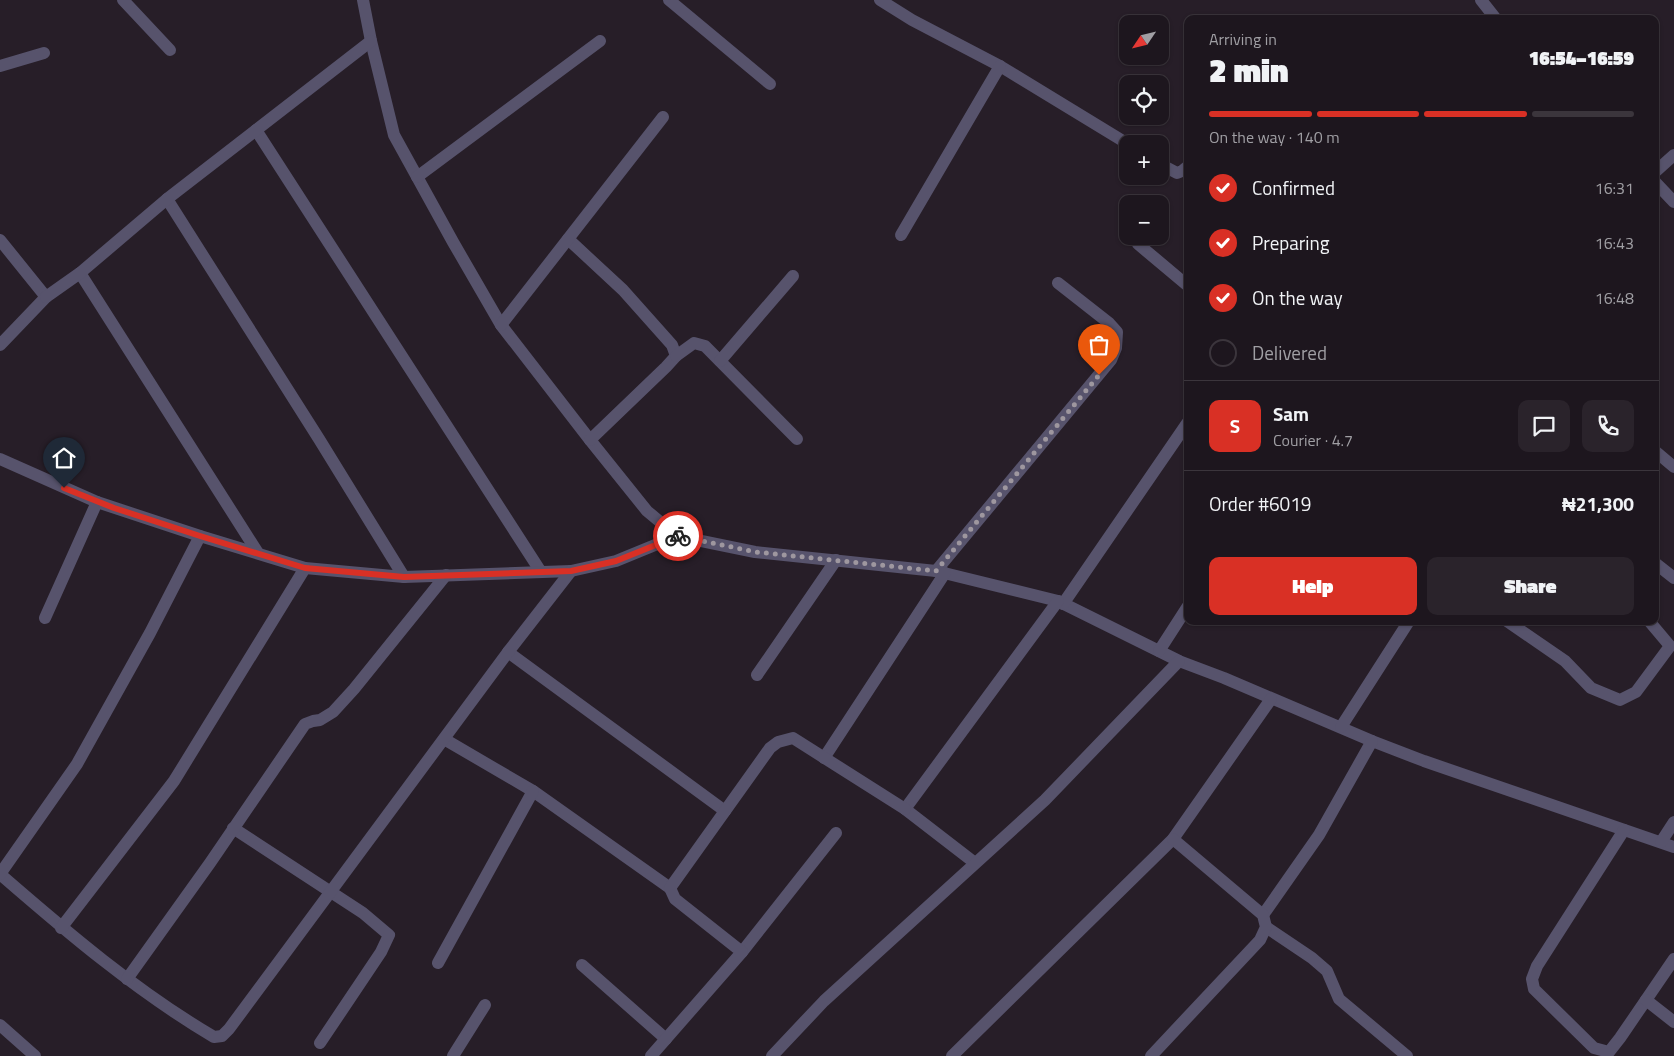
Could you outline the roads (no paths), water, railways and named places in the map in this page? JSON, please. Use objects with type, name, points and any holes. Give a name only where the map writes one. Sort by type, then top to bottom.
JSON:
[{"type":"street","points":[[123,0],[170,50]]},
{"type":"street","points":[[364,0],[371,41],[394,135],[501,325],[647,511],[677,536],[756,552],[941,572],[1060,602],[1180,661],[1372,741],[1424,761],[1674,847]]},
{"type":"street","points":[[669,0],[770,84]]},
{"type":"street","points":[[880,0],[912,20],[1000,66],[1119,139]]},
{"type":"street","points":[[1481,0],[1493,15]]},
{"type":"street","points":[[0,345],[46,297],[80,273],[167,199],[371,41]]},
{"type":"street","points":[[417,177],[600,41]]},
{"type":"street","points":[[0,66],[44,53]]},
{"type":"street","points":[[901,235],[1000,66]]},
{"type":"street","points":[[501,325],[663,117]]},
{"type":"street","points":[[256,130],[541,572]]},
{"type":"street","points":[[1659,168],[1674,155]]},
{"type":"street","points":[[1169,169],[1177,173],[1184,170]]},
{"type":"street","points":[[1659,186],[1674,202]]},
{"type":"street","points":[[167,199],[404,577]]},
{"type":"street","points":[[568,239],[624,290],[672,345],[676,356]]},
{"type":"street","points":[[0,240],[46,297]]},
{"type":"street","points":[[1139,245],[1184,283]]},
{"type":"street","points":[[80,273],[258,553]]},
{"type":"street","points":[[720,361],[793,276]]},
{"type":"street","points":[[824,758],[941,572],[1111,360],[1116,348],[1117,332],[1109,323],[1058,283]]},
{"type":"street","points":[[590,440],[676,356],[694,343],[704,346],[797,439]]},
{"type":"street","points":[[905,810],[1060,602],[1184,428]]},
{"type":"street","points":[[1659,454],[1674,467]]},
{"type":"street","points":[[0,459],[97,502],[305,568],[404,577],[571,571],[616,561],[677,536]]},
{"type":"street","points":[[44,618],[97,502]]},
{"type":"street","points":[[200,536],[150,633],[77,764],[0,874],[62,928],[126,979],[214,1037],[222,1036],[229,1029],[508,652],[571,571]]},
{"type":"street","points":[[757,674],[836,560]]},
{"type":"street","points":[[1659,566],[1674,578]]},
{"type":"street","points":[[62,928],[174,781],[305,568]]},
{"type":"street","points":[[126,979],[234,828],[304,724],[320,720],[333,712],[354,689],[446,575]]},
{"type":"street","points":[[1159,651],[1184,612]]},
{"type":"street","points":[[1341,727],[1406,625]]},
{"type":"street","points":[[1513,625],[1566,661],[1591,688],[1620,700],[1636,692],[1672,643],[1652,625]]},
{"type":"street","points":[[508,652],[725,810]]},
{"type":"street","points":[[772,1056],[824,1001],[1044,800],[1180,661]]},
{"type":"street","points":[[952,1056],[1173,839],[1271,699]]},
{"type":"street","points":[[670,888],[770,748],[778,742],[793,738],[905,810],[975,864]]},
{"type":"street","points":[[444,740],[534,791],[670,888],[675,899],[742,952]]},
{"type":"street","points":[[1151,1056],[1260,940],[1265,921],[1320,834],[1372,741]]},
{"type":"street","points":[[438,963],[534,791]]},
{"type":"street","points":[[1661,842],[1674,822]]},
{"type":"street","points":[[234,828],[363,913],[389,935],[381,952],[320,1043]]},
{"type":"street","points":[[1624,830],[1537,966],[1532,979],[1534,989],[1594,1048],[1609,1052],[1674,959]]},
{"type":"street","points":[[651,1056],[742,952],[836,833]]},
{"type":"street","points":[[1173,839],[1265,921],[1327,971],[1339,999],[1407,1056]]},
{"type":"street","points":[[582,965],[666,1039]]},
{"type":"street","points":[[1646,1000],[1674,1022]]},
{"type":"street","points":[[453,1056],[485,1005]]},
{"type":"street","points":[[0,1025],[35,1056]]}]
